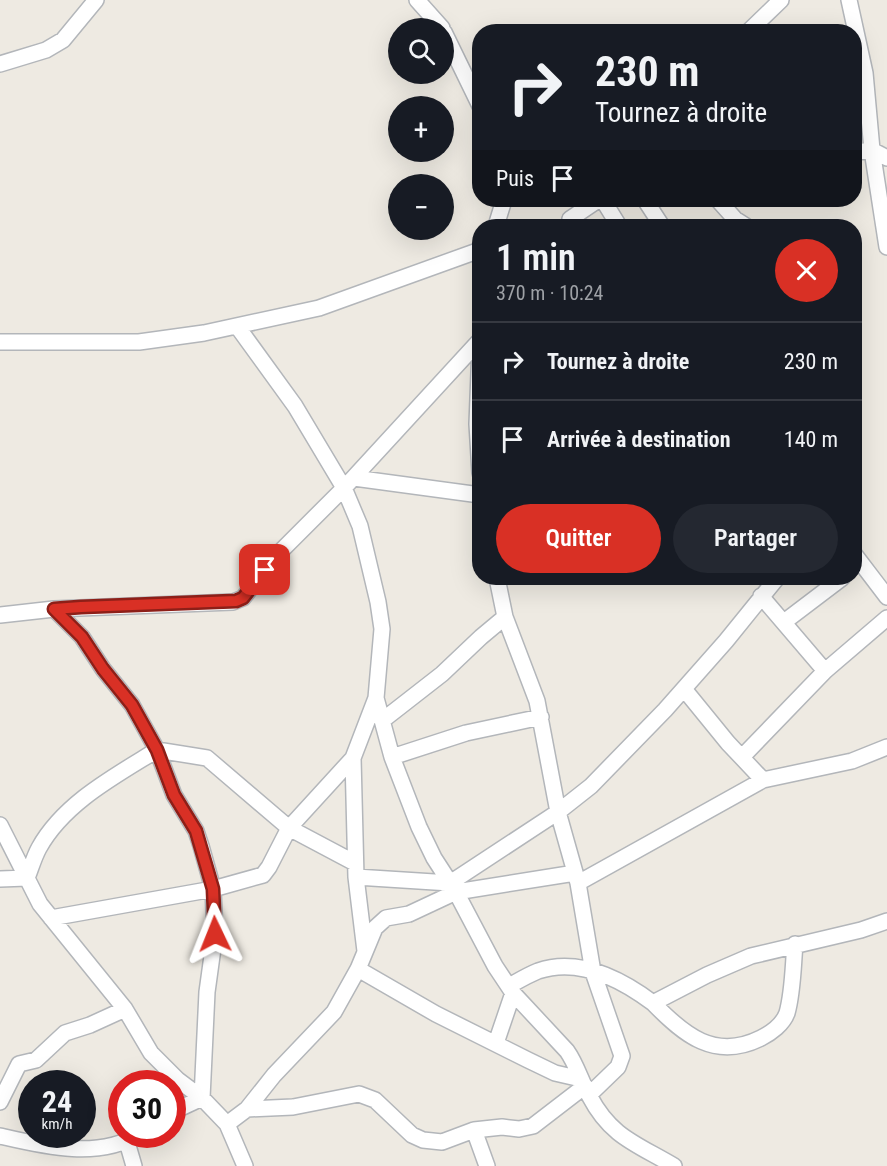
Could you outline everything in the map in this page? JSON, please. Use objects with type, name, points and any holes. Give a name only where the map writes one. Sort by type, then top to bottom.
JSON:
[{"type":"street","points":[[0,64],[46,50],[63,40],[96,0]]},
{"type":"street","points":[[417,0],[433,18]]},
{"type":"street","points":[[756,24],[781,0]]},
{"type":"street","points":[[849,0],[854,24]]},
{"type":"street","points":[[454,53],[472,90]]},
{"type":"street","points":[[862,60],[872,150],[887,247]]},
{"type":"street","points":[[862,151],[872,150],[887,158]]},
{"type":"street","points":[[570,219],[588,207]]},
{"type":"street","points":[[724,207],[735,219]]},
{"type":"street","points":[[0,342],[139,342],[237,326],[319,308],[472,253]]},
{"type":"street","points":[[51,918],[213,889],[263,875],[289,828],[353,758],[376,698],[382,629],[378,602],[349,483],[237,326]]},
{"type":"street","points":[[0,615],[54,609],[240,600],[276,556],[349,483],[472,348]]},
{"type":"street","points":[[349,483],[472,494]]},
{"type":"street","points":[[862,568],[887,597]]},
{"type":"street","points":[[247,1109],[293,1107],[359,1094],[375,1100],[412,1135],[423,1140],[442,1142],[474,1130],[502,1127],[519,1129],[533,1126],[585,1087],[618,1067],[622,1056],[593,972],[576,878],[558,812],[541,717],[505,617],[498,585]]},
{"type":"street","points":[[227,1124],[247,1109],[274,1075],[334,1012],[358,969],[375,928],[380,922],[386,918],[409,914],[453,887],[591,786],[684,689],[771,585]]},
{"type":"street","points":[[784,622],[833,585]]},
{"type":"street","points":[[761,596],[825,671]]},
{"type":"street","points":[[54,609],[82,637],[103,669],[132,705],[157,750],[174,795],[196,831],[213,889],[215,934],[207,992],[202,1098]]},
{"type":"street","points":[[383,720],[442,674],[505,617]]},
{"type":"street","points":[[742,757],[825,671],[887,618]]},
{"type":"street","points":[[684,689],[728,743],[763,780]]},
{"type":"street","points":[[376,698],[392,758],[419,827],[495,966],[511,990],[567,1051],[585,1087],[611,1128],[674,1166]]},
{"type":"street","points":[[392,758],[466,733],[541,717]]},
{"type":"street","points":[[27,878],[39,848],[69,812],[109,780],[157,750],[207,758],[289,828],[355,870],[453,887],[576,878],[763,780],[852,761],[887,747]]},
{"type":"street","points":[[353,758],[355,870],[365,953]]},
{"type":"street","points":[[0,825],[40,903],[125,1009],[151,1053],[178,1080],[202,1098],[227,1124],[244,1166]]},
{"type":"street","points":[[0,879],[27,878]]},
{"type":"street","points":[[652,1003],[751,956],[861,930],[887,921]]},
{"type":"street","points":[[496,1043],[511,990],[531,974],[545,969],[579,968],[623,982],[652,1003],[686,1033],[705,1043],[715,1047],[747,1045],[765,1036],[783,1020],[789,997],[795,944]]},
{"type":"street","points":[[358,969],[436,1014],[585,1087]]},
{"type":"street","points":[[0,1102],[21,1063],[36,1060],[65,1033],[125,1009]]},
{"type":"street","points":[[186,1105],[202,1098]]},
{"type":"street","points":[[474,1130],[487,1166]]},
{"type":"street","points":[[0,1136],[36,1144],[77,1148],[108,1146]]},
{"type":"street","points":[[133,1148],[134,1166]]},
{"type":"route","points":[[215,934],[213,889],[196,831],[174,795],[157,750],[132,705],[103,669],[82,637],[54,609],[236,601],[243,598],[265,570]]}]
